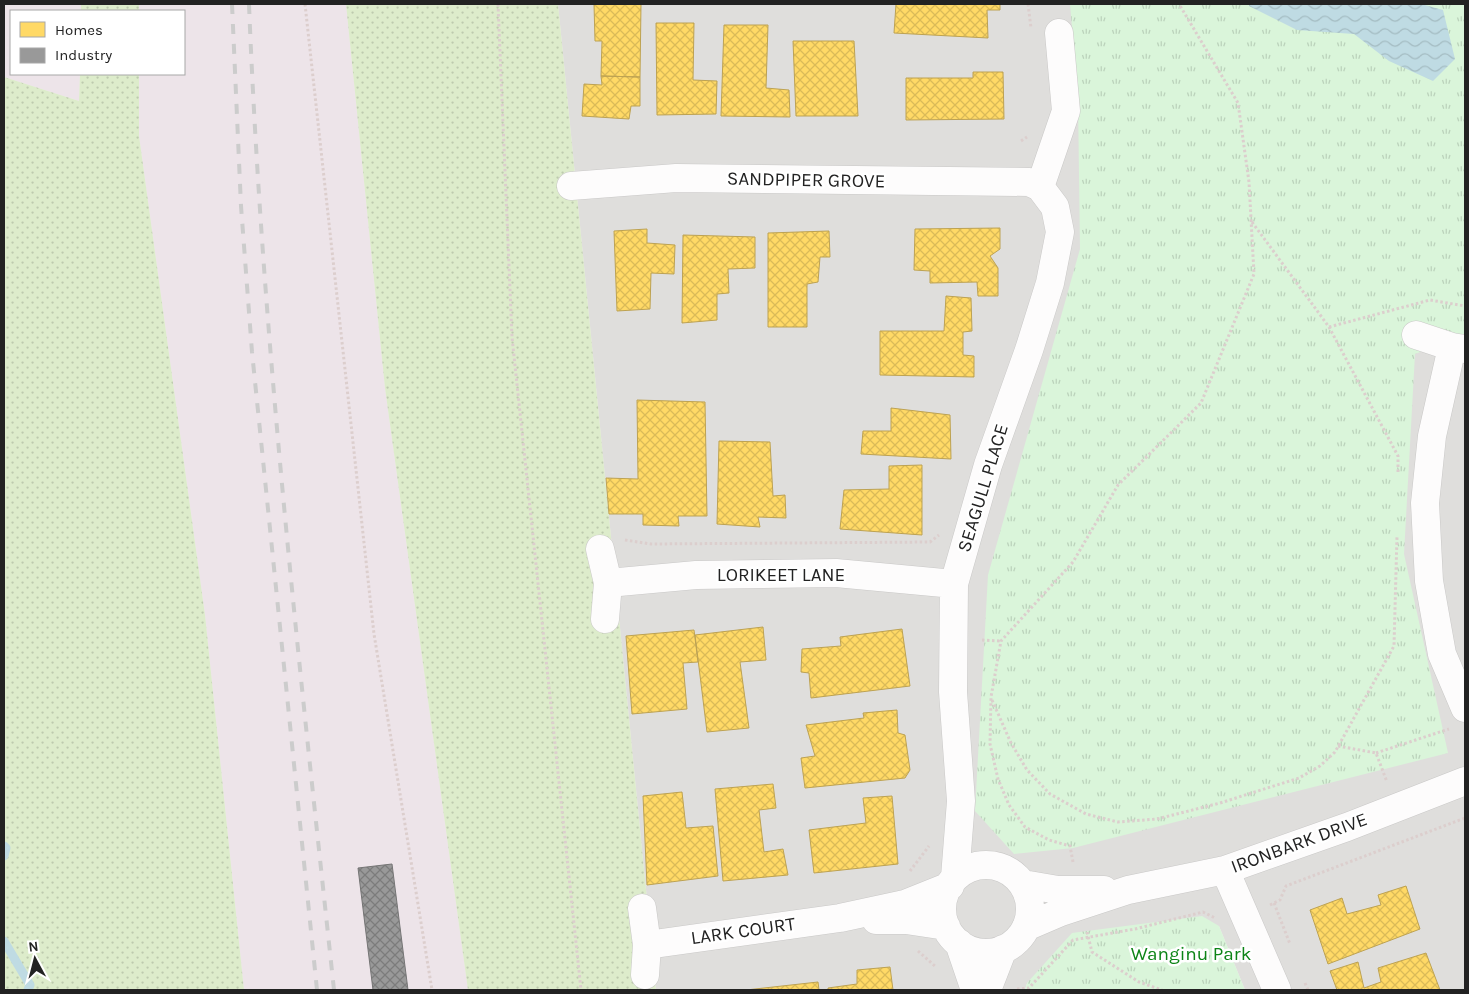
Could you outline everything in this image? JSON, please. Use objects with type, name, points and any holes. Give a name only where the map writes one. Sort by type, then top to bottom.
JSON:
[{"type":"street","points":[[1040,187],[1066,111],[1059,33]]},
{"type":"street","name":"SANDPIPER GROVE","points":[[571,186],[676,178],[1029,182],[1040,187]]},
{"type":"street","name":"SEAGULL PLACE","points":[[952,882],[961,801],[953,692],[954,584],[988,464],[1029,350],[1050,283],[1060,232],[1055,207],[1040,187]]},
{"type":"street","points":[[1416,335],[1459,348],[1432,436],[1425,502],[1429,581],[1442,654],[1461,717]]},
{"type":"street","points":[[600,549],[608,584],[606,619]]},
{"type":"street","name":"LORIKEET LANE","points":[[608,584],[696,575],[836,572],[954,584]]},
{"type":"street","name":"IRONBARK DRIVE","points":[[1026,927],[1080,897],[1128,890],[1226,870],[1347,827],[1465,780]]},
{"type":"street","name":"SEAGULL PLACE","points":[[961,801],[976,844],[996,866]]},
{"type":"street","points":[[952,934],[966,948],[983,953],[1003,949],[1015,942],[1026,927],[1029,919],[1029,898],[1023,884],[1012,873],[996,866],[974,866],[952,882],[945,892],[942,915],[952,934],[975,990]]},
{"type":"street","points":[[1226,870],[1277,990]]},
{"type":"street","name":"LARK COURT","points":[[897,913],[906,904],[952,882]]},
{"type":"street","name":"IRONBARK DRIVE","points":[[1023,884],[1058,890],[1080,897]]},
{"type":"street","points":[[642,908],[646,944],[645,975]]},
{"type":"street","name":"LARK COURT","points":[[646,944],[840,918],[897,913],[952,934]]},
{"type":"street","points":[[987,990],[1003,949]]},
{"type":"path","points":[[305,4],[374,634],[432,990]]},
{"type":"path","points":[[498,4],[512,337],[581,990]]},
{"type":"path","points":[[1162,990],[1139,982],[1092,952],[1070,846],[1049,840],[1025,827],[1009,805],[998,779],[990,744],[991,698],[1001,641],[1073,562],[1118,485],[1201,403],[1254,274],[1249,182],[1238,103],[1179,4]]},
{"type":"path","points":[[1251,221],[1329,327],[1398,456],[1398,476]]},
{"type":"path","points":[[1329,327],[1430,300],[1465,306]]},
{"type":"path","points":[[991,698],[1011,743],[1027,770],[1050,794],[1086,814],[1118,822],[1157,819],[1220,803],[1299,778],[1320,766],[1335,752],[1394,646],[1397,526]]},
{"type":"path","points":[[600,549],[611,537],[651,544],[930,542],[942,533]]},
{"type":"path","points":[[1338,746],[1376,753],[1461,717]]},
{"type":"path","points":[[1376,753],[1396,807]]},
{"type":"path","points":[[1013,990],[1029,988],[1073,940],[1135,929],[1203,912],[1223,922],[1280,900],[1286,886],[1465,818]]},
{"type":"path","points":[[931,844],[898,886],[898,946],[912,946],[941,971]]},
{"type":"shaded area","points":[[4,4],[81,4],[81,10],[10,10],[10,75],[80,75],[79,101],[4,77]]},
{"type":"shaded area","points":[[139,4],[346,4],[385,388],[468,990],[244,990],[205,615],[139,136],[139,75],[185,75],[185,10],[139,10]]},
{"type":"shaded area","points":[[558,4],[1465,4],[1465,990],[1245,990],[1219,926],[1027,983],[1025,990],[656,990]]},
{"type":"green space","points":[[81,4],[139,4],[139,10],[81,10]]},
{"type":"green space","points":[[346,4],[558,4],[656,990],[468,990],[385,388]]},
{"type":"green space","points":[[1070,4],[1465,4],[1465,335],[1415,354],[1404,554],[1448,753],[1073,848],[1014,854],[975,811],[988,575],[1080,249],[1078,98]]},
{"type":"green space","points":[[80,75],[139,75],[139,136],[205,615],[244,990],[4,990],[4,77],[79,101]]},
{"type":"green space","name":"Wanginu Park","points":[[1202,916],[1219,926],[1245,990],[1025,990],[1027,983],[1072,933]]},
{"type":"water","points":[[1249,4],[1421,4],[1443,10],[1455,59],[1433,81],[1389,61],[1354,34],[1297,30],[1249,6]]},
{"type":"building: Homes","points":[[594,4],[641,4],[640,77],[601,76],[602,41],[595,41]]},
{"type":"building: Homes","points":[[896,4],[1000,4],[1000,10],[987,10],[988,38],[894,33]]},
{"type":"building: Homes","points":[[656,23],[694,23],[693,80],[717,81],[716,114],[657,115]]},
{"type":"building: Homes","points":[[724,25],[768,25],[766,88],[789,90],[790,117],[721,116]]},
{"type":"building: Homes","points":[[793,41],[854,41],[858,116],[796,116]]},
{"type":"building: Homes","points":[[973,72],[1003,72],[1004,119],[906,120],[906,78],[973,78]]},
{"type":"building: Homes","points":[[601,76],[640,77],[640,106],[631,106],[629,119],[582,116],[584,84],[602,85]]},
{"type":"building: Homes","points":[[1000,228],[1000,249],[990,256],[998,268],[998,296],[978,296],[977,282],[930,283],[930,271],[914,270],[915,229]]},
{"type":"building: Homes","points":[[647,229],[647,243],[675,245],[674,274],[651,273],[650,309],[617,311],[614,231]]},
{"type":"building: Homes","points":[[829,231],[830,257],[820,257],[818,282],[807,284],[807,327],[768,327],[768,233]]},
{"type":"building: Homes","points":[[683,235],[755,237],[755,268],[728,269],[729,293],[717,294],[717,320],[682,323]]},
{"type":"building: Homes","points":[[946,296],[971,298],[972,331],[963,332],[963,355],[974,356],[974,377],[880,375],[880,331],[944,331]]},
{"type":"building: Homes","points":[[637,400],[705,402],[707,516],[678,516],[679,526],[643,525],[643,514],[609,514],[606,478],[638,479]]},
{"type":"building: Homes","points":[[891,408],[950,415],[951,459],[861,454],[863,431],[891,431]]},
{"type":"building: Homes","points":[[719,441],[770,442],[773,496],[785,495],[786,518],[758,517],[760,527],[717,524]]},
{"type":"building: Homes","points":[[922,465],[922,535],[840,529],[844,490],[889,489],[889,466]]},
{"type":"building: Homes","points":[[763,627],[766,660],[740,662],[749,728],[707,732],[695,635]]},
{"type":"building: Homes","points":[[902,629],[910,686],[811,698],[809,673],[801,672],[802,649],[841,646],[840,637]]},
{"type":"building: Homes","points":[[694,630],[698,662],[683,663],[687,709],[632,714],[626,636]]},
{"type":"building: Homes","points":[[897,710],[898,733],[905,735],[910,770],[905,778],[805,788],[801,758],[815,756],[806,725],[864,718],[863,713]]},
{"type":"building: Homes","points":[[773,784],[776,808],[759,810],[764,852],[783,849],[788,875],[723,881],[715,789]]},
{"type":"building: Homes","points":[[682,792],[686,828],[713,826],[718,876],[647,885],[643,796]]},
{"type":"building: Homes","points":[[892,796],[898,864],[814,873],[809,830],[866,823],[863,798]]},
{"type":"building: Homes","points":[[1406,886],[1420,929],[1328,964],[1310,910],[1342,898],[1347,914],[1381,905],[1378,895]]},
{"type":"building: Homes","points":[[1426,953],[1440,990],[1337,990],[1330,971],[1358,962],[1364,988],[1381,982],[1378,968]]},
{"type":"building: Homes","points":[[890,967],[893,990],[828,990],[828,988],[857,984],[857,970]]},
{"type":"building: Homes","points":[[818,982],[819,990],[746,990]]},
{"type":"building: Industry","points":[[392,864],[408,990],[373,990],[358,868]]},
{"type":"waterway","points":[[4,846],[6,848],[4,856]]},
{"type":"waterway","points":[[4,941],[30,985],[28,990]]},
{"type":"railway","points":[[232,4],[241,206],[252,352],[317,990]]},
{"type":"railway","points":[[249,4],[255,128],[272,375],[295,621],[334,990]]}]
